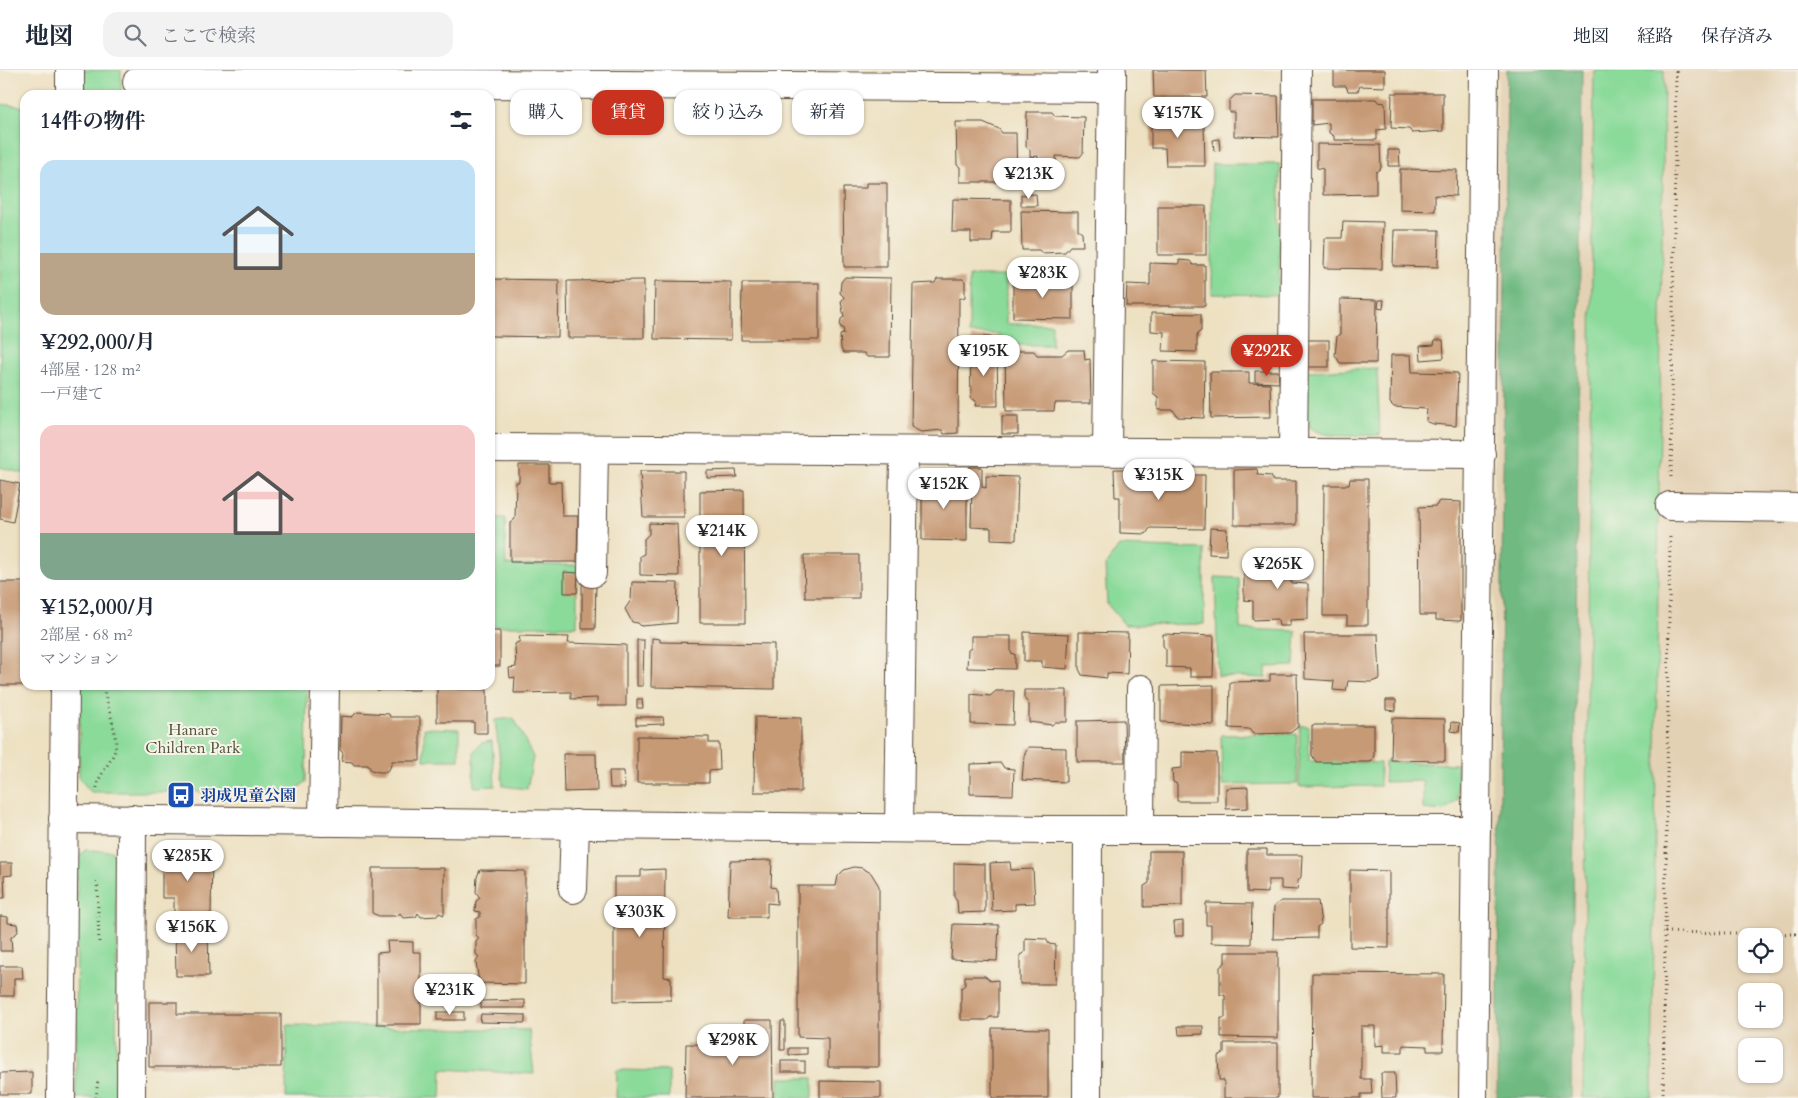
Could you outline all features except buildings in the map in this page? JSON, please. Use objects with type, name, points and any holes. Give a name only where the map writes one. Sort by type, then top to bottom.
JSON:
[{"type":"street","points":[[70,70],[70,90]]},
{"type":"street","points":[[1293,452],[1297,70]]},
{"type":"street","points":[[1474,1098],[1484,70]]},
{"type":"street","points":[[137,82],[327,89],[1112,79],[1107,450]]},
{"type":"street","points":[[495,448],[904,452],[1107,450],[1481,454]]},
{"type":"street","points":[[592,573],[594,449]]},
{"type":"street","points":[[899,828],[904,452]]},
{"type":"street","points":[[1670,506],[1798,508]]},
{"type":"street","points":[[1140,830],[1141,689]]},
{"type":"street","points":[[61,1098],[65,690]]},
{"type":"street","points":[[323,822],[325,690]]},
{"type":"street","points":[[63,819],[1088,830],[1476,830]]},
{"type":"street","points":[[131,1098],[132,820]]},
{"type":"street","points":[[573,889],[575,824]]},
{"type":"street","points":[[1087,1098],[1088,830]]},
{"type":"path","points":[[1663,1098],[1676,70]]},
{"type":"path","points":[[97,796],[98,780],[108,768],[116,748],[103,690]]},
{"type":"path","points":[[89,877],[107,886],[132,881]]},
{"type":"path","points":[[1665,932],[1798,934]]},
{"type":"shaded area","points":[[1498,70],[1798,70],[1798,1098],[1490,1098]]},
{"type":"green space","points":[[84,70],[121,70],[121,90],[84,90]]},
{"type":"green space","points":[[1507,70],[1582,70],[1571,1098],[1497,1098]]},
{"type":"green space","points":[[1594,70],[1664,70],[1652,1098],[1583,1098]]},
{"type":"green space","points":[[0,104],[20,106],[20,473],[0,467]]},
{"type":"green space","points":[[1212,164],[1280,164],[1279,295],[1212,294]]},
{"type":"green space","points":[[969,276],[1006,276],[1006,324],[1052,324],[1052,345],[1001,345],[1000,334],[969,334]]},
{"type":"green space","points":[[1377,368],[1380,435],[1337,436],[1316,431],[1309,426],[1304,413],[1306,371]]},
{"type":"green space","points":[[495,518],[505,518],[506,565],[577,565],[577,626],[495,626]]},
{"type":"green space","points":[[1119,546],[1204,549],[1204,624],[1125,625],[1107,604],[1105,566]]},
{"type":"green space","points":[[1215,577],[1239,578],[1240,629],[1296,631],[1294,666],[1266,667],[1266,678],[1218,676]]},
{"type":"green space","name":"Hanare Children Park","points":[[80,690],[307,690],[306,782],[292,792],[91,792],[79,778]]},
{"type":"green space","points":[[514,718],[533,757],[527,789],[503,786],[495,720]]},
{"type":"green space","points":[[1300,726],[1309,726],[1309,761],[1380,763],[1380,786],[1299,787]]},
{"type":"green space","points":[[424,728],[459,729],[459,760],[424,760]]},
{"type":"green space","points":[[1297,734],[1297,784],[1222,785],[1221,735]]},
{"type":"green space","points":[[492,741],[495,786],[474,787],[474,751],[481,743]]},
{"type":"green space","points":[[1385,762],[1457,764],[1458,800],[1444,811],[1423,809],[1423,781],[1384,782]]},
{"type":"green space","points":[[85,850],[112,851],[117,863],[116,1098],[76,1098],[77,859]]},
{"type":"green space","points":[[287,1025],[529,1030],[534,1074],[442,1069],[441,1098],[286,1098]]},
{"type":"green space","points":[[617,1070],[669,1071],[669,1098],[616,1098]]},
{"type":"green space","points":[[779,1078],[813,1078],[813,1098],[779,1098]]},
{"type":"place","name":"羽成児童公園","points":[[181,795]]}]
